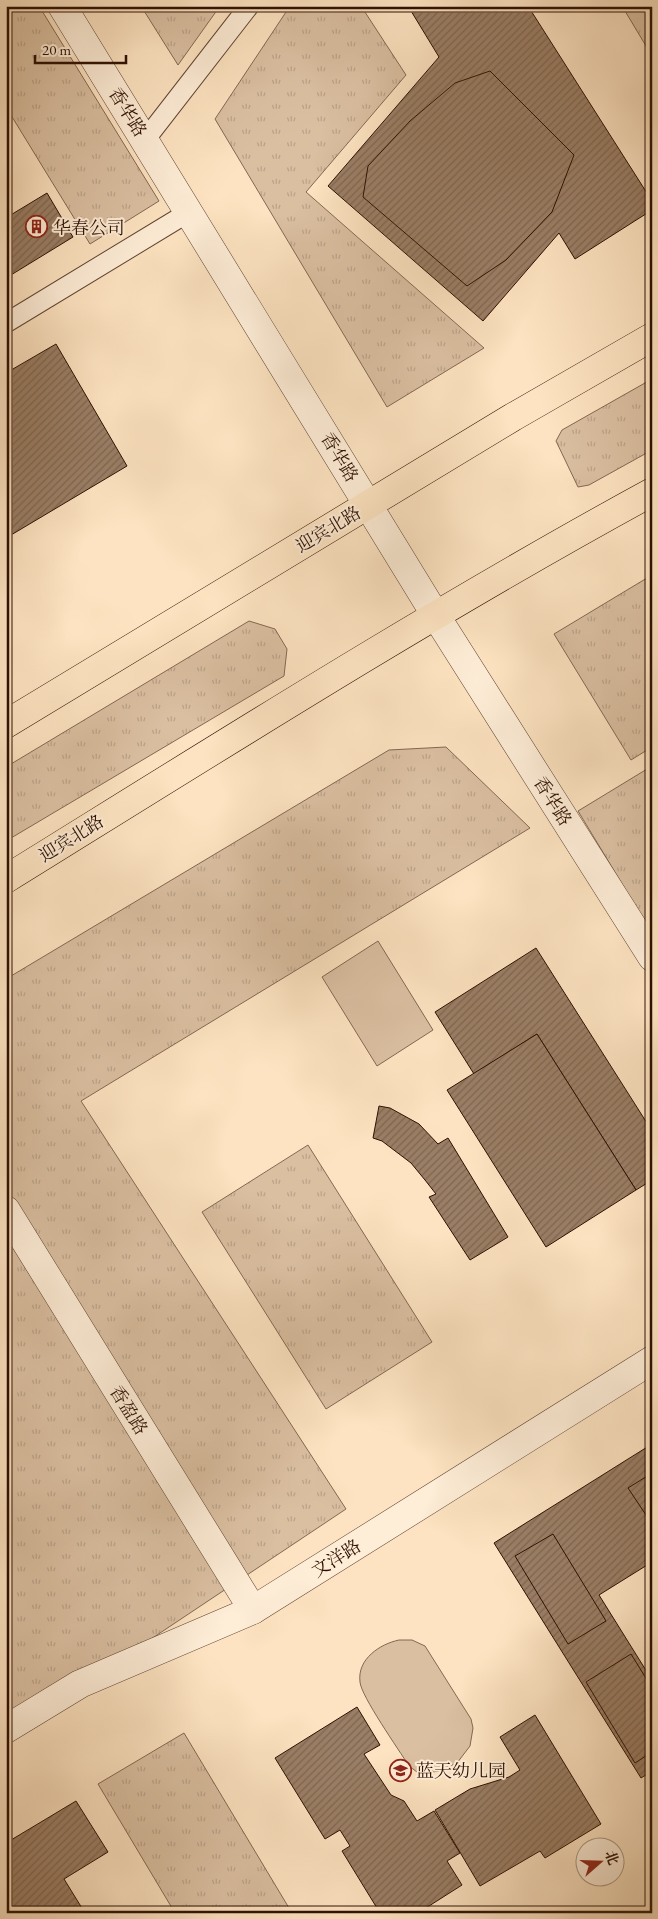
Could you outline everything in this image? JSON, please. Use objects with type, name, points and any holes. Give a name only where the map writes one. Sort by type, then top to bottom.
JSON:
[{"type":"main road","name":"迎宾北路","points":[[6,724],[504,422],[652,337]]},
{"type":"main road","name":"迎宾北路","points":[[6,878],[327,680],[576,533],[652,492]]},
{"type":"street","name":"香华路","points":[[62,6],[436,616],[652,957]]},
{"type":"street","name":"香盈路","points":[[6,1210],[253,1610]]},
{"type":"street","name":"文洋路","points":[[6,1729],[80,1684],[253,1610],[652,1360]]},
{"type":"lane","points":[[145,140],[249,6]]},
{"type":"lane","points":[[6,323],[189,212]]},
{"type":"green space","points":[[6,6],[39,6],[159,201],[90,244],[6,107]]},
{"type":"green space","points":[[141,6],[220,6],[178,65]]},
{"type":"green space","points":[[290,6],[361,6],[406,75],[306,192],[484,348],[387,407],[215,119]]},
{"type":"green space","points":[[622,6],[652,6],[652,56]]},
{"type":"green space","points":[[652,379],[652,450],[589,485],[578,487],[556,441],[562,430]]},
{"type":"green space","points":[[652,575],[652,747],[631,760],[554,634]]},
{"type":"green space","points":[[249,621],[275,629],[287,649],[284,676],[6,841],[6,767]]},
{"type":"green space","points":[[446,747],[530,828],[81,1101],[346,1509],[142,1645],[6,1732],[6,979],[389,750]]},
{"type":"green space","points":[[652,766],[652,929],[650,930],[578,811]]},
{"type":"green space","points":[[378,941],[433,1030],[377,1066],[322,977]]},
{"type":"green space","points":[[308,1145],[432,1342],[326,1409],[202,1212]]},
{"type":"green space","points":[[399,1640],[412,1640],[425,1646],[471,1719],[473,1728],[470,1746],[457,1763],[439,1771],[417,1772],[409,1766],[373,1711],[362,1689],[360,1674],[366,1660],[384,1645]]},
{"type":"green space","points":[[184,1733],[292,1913],[175,1913],[98,1784]]},
{"type":"building","points":[[408,6],[528,6],[652,201],[652,210],[575,259],[559,233],[483,321],[328,186],[439,57]]},
{"type":"building","points":[[490,71],[574,155],[552,212],[506,260],[467,286],[363,197],[368,166],[410,121],[455,83]]},
{"type":"building","name":"华春公司","points":[[47,193],[73,237],[6,278],[6,211],[9,216]]},
{"type":"building","points":[[56,344],[127,466],[6,538],[6,373]]},
{"type":"building","points":[[536,948],[652,1131],[652,1180],[636,1190],[537,1034],[474,1074],[435,1012]]},
{"type":"building","points":[[537,1034],[636,1190],[546,1247],[447,1090]]},
{"type":"building","points":[[379,1106],[390,1108],[419,1124],[438,1144],[448,1138],[508,1237],[470,1260],[429,1197],[436,1194],[425,1180],[411,1163],[382,1141],[373,1138]]},
{"type":"building","points":[[652,1444],[652,1562],[599,1595],[652,1680],[652,1771],[641,1778],[494,1543]]},
{"type":"building","points":[[652,1473],[652,1524],[628,1488]]},
{"type":"building","points":[[553,1534],[606,1621],[568,1644],[515,1556]]},
{"type":"building","points":[[631,1654],[652,1688],[652,1752],[635,1763],[586,1682]]},
{"type":"building","points":[[357,1707],[380,1745],[364,1754],[391,1795],[404,1801],[417,1821],[434,1811],[460,1853],[447,1861],[462,1885],[418,1913],[380,1913],[342,1851],[350,1846],[340,1830],[325,1839],[275,1758]]},
{"type":"building","points":[[535,1715],[601,1824],[581,1836],[576,1836],[576,1839],[545,1858],[540,1851],[480,1886],[435,1810],[470,1789],[509,1777],[520,1770],[500,1737]]},
{"type":"building","points":[[76,1801],[108,1852],[64,1879],[85,1913],[14,1913],[11,1908],[6,1911],[6,1843]]},
{"type":"place","name":"华春公司","points":[[37,227]]},
{"type":"place","name":"蓝天幼儿园","points":[[400,1770]]}]
